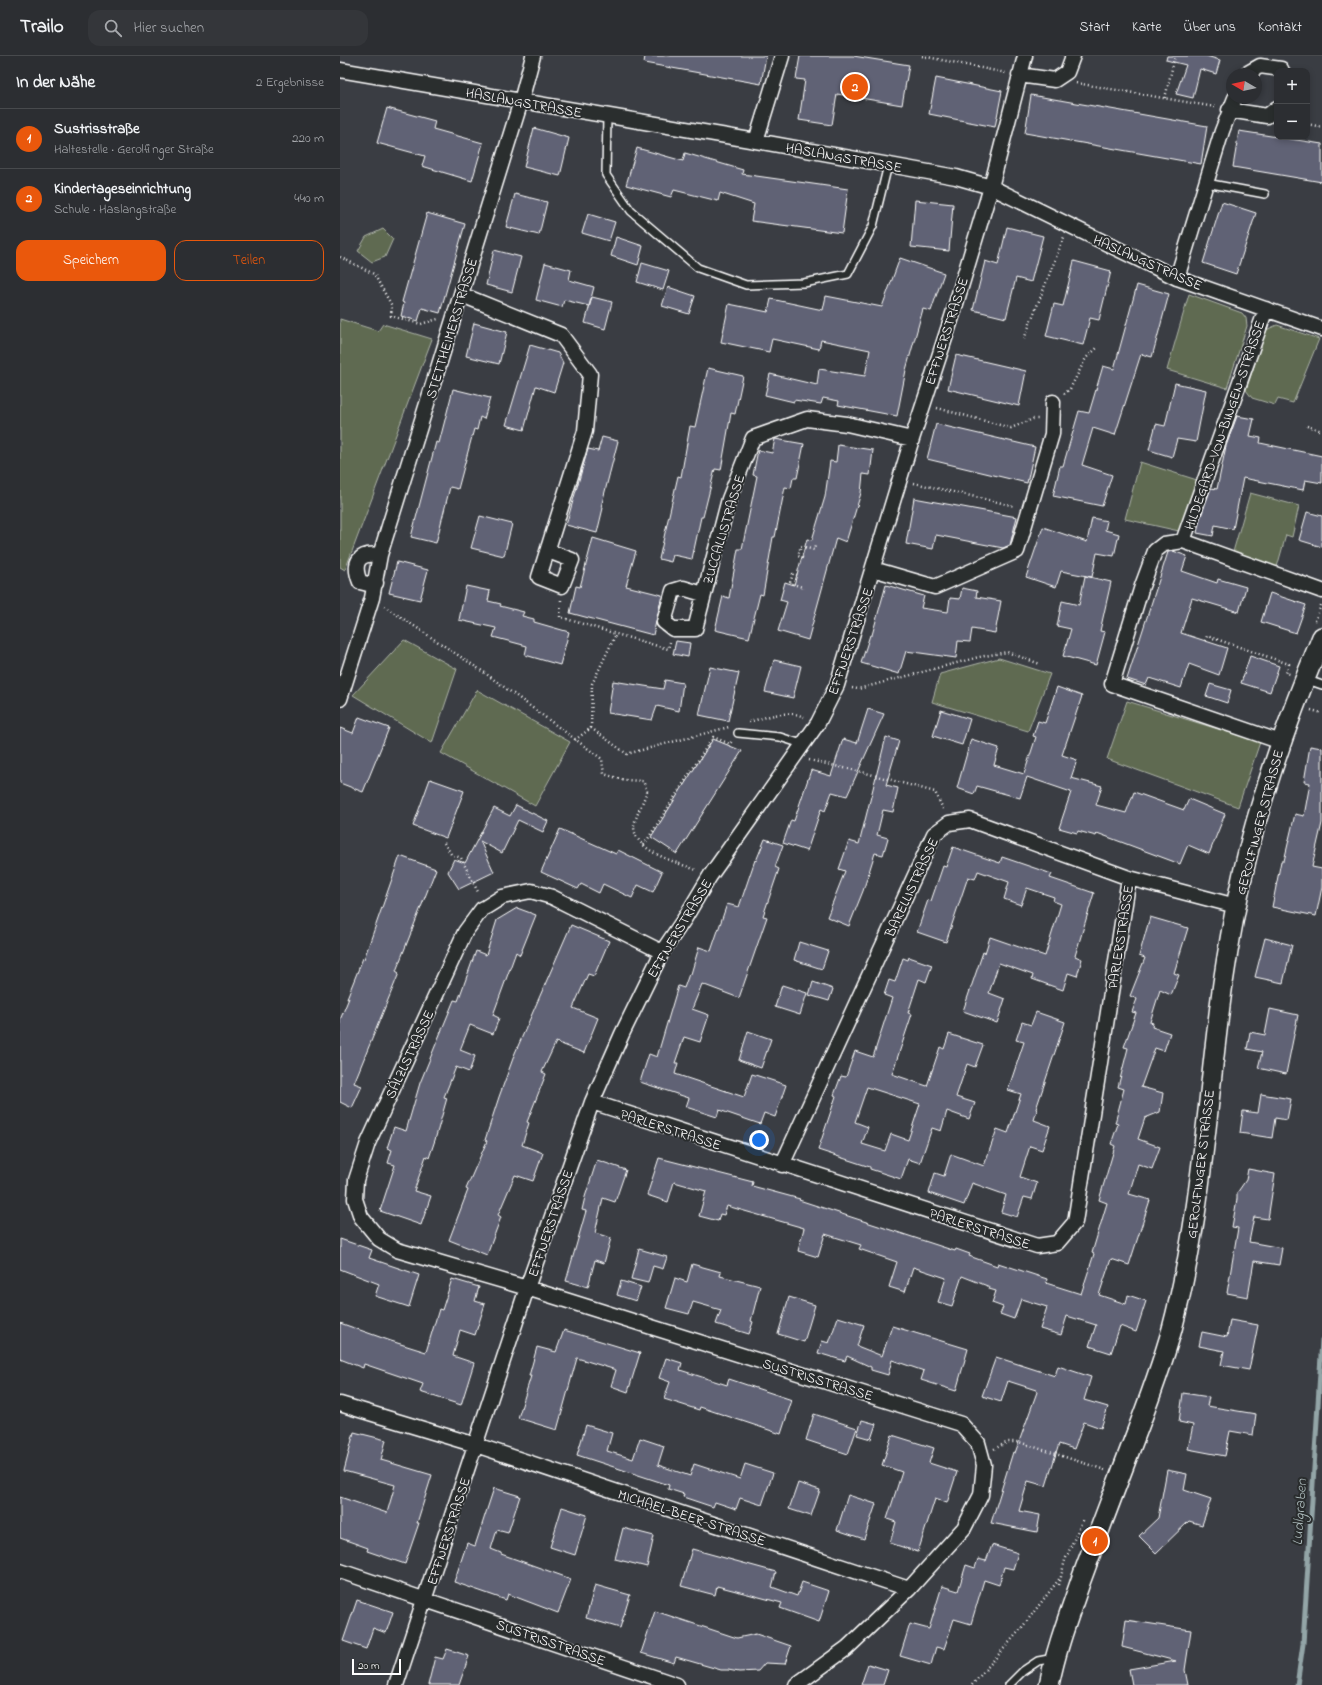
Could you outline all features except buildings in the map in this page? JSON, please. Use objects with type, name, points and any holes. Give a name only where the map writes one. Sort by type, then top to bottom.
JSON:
[{"type":"street","name":"STETTHEIMERSTRASSE","points":[[341,693],[372,598],[380,555],[462,294],[521,101],[533,56]]},
{"type":"street","points":[[756,141],[782,56]]},
{"type":"street","name":"EFFNERSTRASSE","points":[[396,1685],[527,1288],[592,1102],[622,1034],[662,952],[685,918],[710,876],[793,756],[818,723],[837,685],[874,569],[912,439],[952,317],[990,187],[1025,56]]},
{"type":"street","points":[[1019,75],[1055,80],[1067,72],[1072,56]]},
{"type":"street","points":[[1256,68],[1260,66],[1274,68]]},
{"type":"street","name":"HASLANGSTRASSE","points":[[340,70],[756,141],[956,177],[990,187],[1177,278],[1266,308],[1322,329]]},
{"type":"street","points":[[1177,278],[1232,104],[1267,116],[1274,110]]},
{"type":"street","points":[[462,294],[561,335],[590,374],[585,431],[539,577],[562,586],[572,560],[548,551]]},
{"type":"street","name":"HILDEGARD-VON-BINGEN-STRASSE","points":[[1183,541],[1266,308]]},
{"type":"street","points":[[874,569],[936,587],[1017,551],[1052,434],[1053,402]]},
{"type":"street","name":"ZUCCALLISTRASSE","points":[[703,594],[683,588],[673,591],[668,602],[664,622],[673,629],[695,629],[729,499],[753,438],[807,419],[847,424],[912,439]]},
{"type":"street","points":[[1281,742],[1112,684],[1142,586],[1155,551],[1164,544],[1183,541],[1322,591]]},
{"type":"street","points":[[376,583],[368,584],[360,582],[356,572],[357,563],[362,556],[369,553],[380,555]]},
{"type":"street","name":"GEROLFINGER STRASSE","points":[[1050,1685],[1054,1658],[1095,1541],[1156,1380],[1172,1328],[1195,1218],[1222,996],[1236,906],[1256,823],[1281,742],[1322,637]]},
{"type":"street","name":"BARELLISTRASSE","points":[[782,1165],[934,834],[949,823],[970,820],[1129,878],[1236,906]]},
{"type":"street","name":"PARLERSTRASSE","points":[[592,1102],[782,1165],[1037,1246],[1057,1243],[1075,1222],[1129,878]]},
{"type":"street","name":"SÄLZLSTRASSE","points":[[527,1288],[397,1250],[379,1239],[361,1217],[355,1199],[356,1180],[368,1143],[465,932],[482,909],[502,897],[531,891],[552,898],[662,952]]},
{"type":"street","name":"SUSTRISSTRASSE","points":[[527,1288],[962,1424],[978,1443],[984,1465],[981,1495],[964,1528],[909,1589],[847,1648],[796,1685]]},
{"type":"street","name":"MICHAEL-BEER-STRASSE","points":[[340,1404],[476,1445],[909,1589]]},
{"type":"street","name":"SUSTRISSTRASSE","points":[[340,1571],[677,1685]]},
{"type":"lane","points":[[607,116],[606,175],[631,211],[698,268],[746,285],[804,283],[848,274],[873,226],[888,165]]},
{"type":"lane","points":[[1206,183],[1265,194]]},
{"type":"lane","points":[[738,733],[780,737],[802,744]]},
{"type":"lane","points":[[1009,1685],[1023,1671],[1038,1661],[1054,1658]]},
{"type":"path","points":[[922,56],[1019,75]]},
{"type":"path","points":[[1165,98],[1175,56]]},
{"type":"path","points":[[1055,80],[1165,98],[1226,103]]},
{"type":"path","points":[[1310,125],[1322,127]]},
{"type":"path","points":[[1024,339],[1068,226]]},
{"type":"path","points":[[340,257],[374,274],[392,306],[391,316],[421,324],[444,318],[453,320]]},
{"type":"path","points":[[1053,402],[1070,389],[1086,358],[1097,348]]},
{"type":"path","points":[[923,404],[1011,428],[1034,418],[1052,419]]},
{"type":"path","points":[[1307,426],[1322,431]]},
{"type":"path","points":[[900,480],[1029,510]]},
{"type":"path","points":[[802,558],[798,556],[800,546],[814,550],[815,546]]},
{"type":"path","points":[[797,575],[793,574],[790,583],[802,586],[802,589]]},
{"type":"path","points":[[562,586],[560,617],[668,649],[673,629]]},
{"type":"path","points":[[372,598],[485,673],[602,759],[604,774],[624,780],[643,780],[647,791],[634,825],[637,838],[650,851],[710,876]]},
{"type":"path","points":[[591,728],[592,684],[616,634]]},
{"type":"path","points":[[1205,641],[1207,636],[1289,664],[1286,673],[1306,680]]},
{"type":"path","points":[[1215,644],[1217,639]]},
{"type":"path","points":[[1248,655],[1250,651]]},
{"type":"path","points":[[837,685],[858,689],[980,657],[1007,652],[1040,664]]},
{"type":"path","points":[[1258,658],[1260,654]]},
{"type":"path","points":[[1271,663],[1272,658]]},
{"type":"path","points":[[745,723],[782,713],[798,714],[818,723]]},
{"type":"path","points":[[591,728],[627,754],[731,726]]},
{"type":"path","points":[[575,740],[591,728]]},
{"type":"path","points":[[644,845],[713,737],[730,744],[738,733]]},
{"type":"path","points":[[793,756],[866,773],[935,792],[949,823]]},
{"type":"path","points":[[444,843],[451,854],[461,858],[486,907]]},
{"type":"path","points":[[982,1457],[1008,1442],[1019,1442],[1120,1474]]},
{"type":"path","points":[[972,1685],[1020,1630],[1060,1577]]},
{"type":"green space","points":[[383,229],[393,239],[385,257],[372,262],[358,251],[366,237]]},
{"type":"green space","points":[[1189,294],[1242,313],[1246,318],[1247,326],[1227,388],[1167,370]]},
{"type":"green space","points":[[340,319],[378,331],[383,324],[432,339],[345,570],[340,567]]},
{"type":"green space","points":[[1277,325],[1319,339],[1293,403],[1278,399],[1275,405],[1252,398],[1246,390],[1266,330]]},
{"type":"green space","points":[[1140,462],[1197,480],[1179,531],[1125,519]]},
{"type":"green space","points":[[1250,493],[1299,506],[1292,537],[1286,535],[1277,567],[1233,552]]},
{"type":"green space","points":[[404,640],[457,669],[432,743],[353,695]]},
{"type":"green space","points":[[999,658],[1050,674],[1028,731],[932,702],[940,674]]},
{"type":"green space","points":[[477,690],[570,742],[535,806],[441,753]]},
{"type":"green space","points":[[1127,701],[1260,742],[1238,807],[1107,759]]},
{"type":"waterway","name":"Ludlgraben","points":[[1297,1685],[1303,1644],[1322,1340]]},
{"type":"place","name":"Kindertageseinrichtung","points":[[855,87]]},
{"type":"place","name":"Sustrisstraße","points":[[1095,1541]]}]
